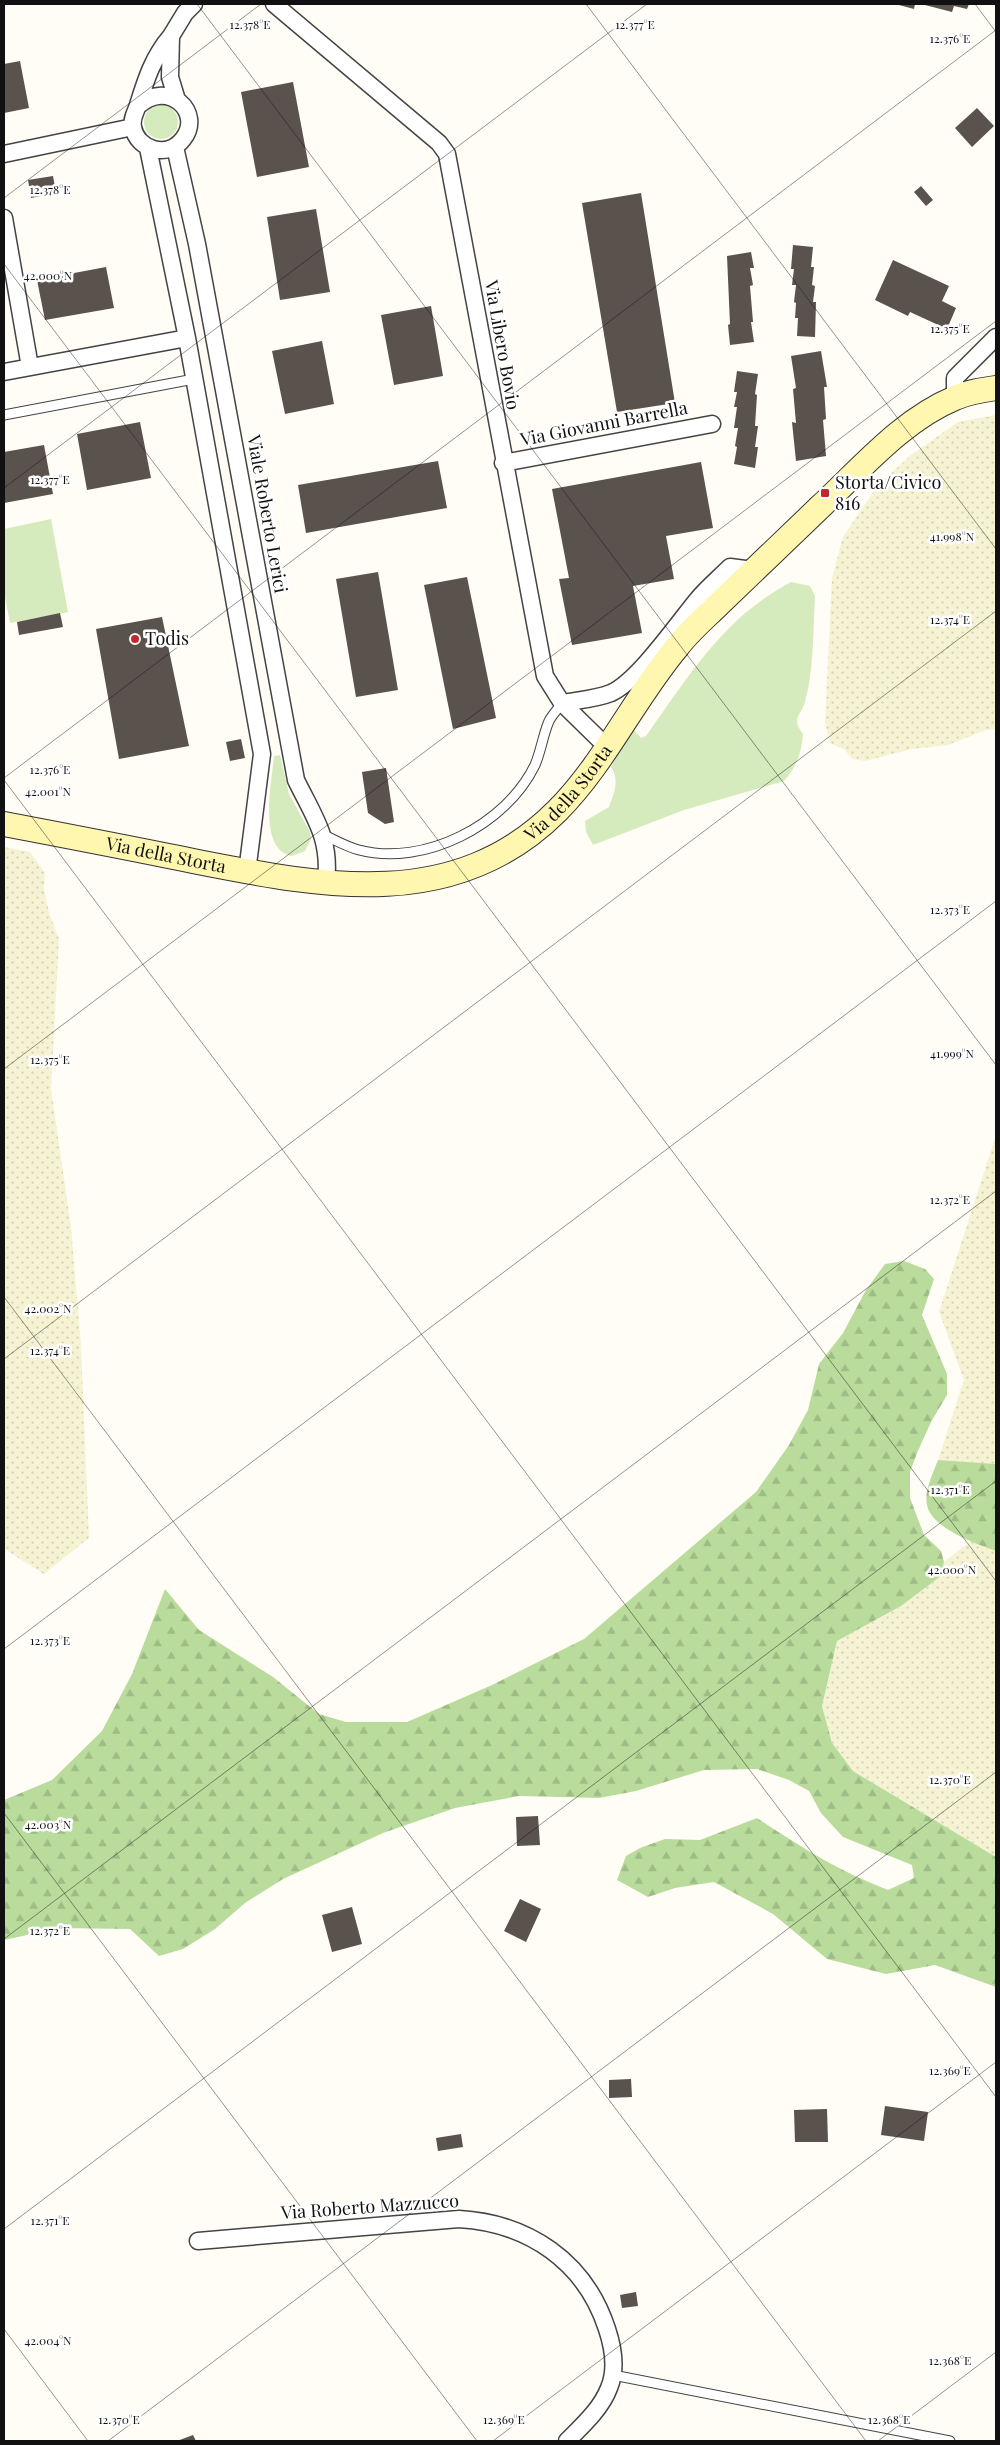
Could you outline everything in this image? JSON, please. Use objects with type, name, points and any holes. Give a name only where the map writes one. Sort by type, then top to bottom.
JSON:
[{"type":"main road","name":"Via della Storta","points":[[4,824],[247,872],[326,883],[402,884],[449,874],[481,864],[509,849],[536,830],[557,811],[583,782],[679,644],[753,570],[878,452],[919,418],[955,398],[996,388]]},
{"type":"street","points":[[138,106],[146,98],[156,94],[167,95],[177,100],[185,108],[188,118],[188,129],[184,139],[175,147],[166,150],[148,148],[138,139],[133,126],[133,116],[138,106],[143,83],[158,51],[171,36],[185,13],[194,4]]},
{"type":"street","name":"Via Libero Bovio","points":[[274,4],[439,143],[447,154],[503,463],[545,676],[562,703],[607,747]]},
{"type":"street","points":[[171,36],[170,77],[177,100]]},
{"type":"street","points":[[4,154],[133,126]]},
{"type":"street","name":"Viale Roberto Lerici","points":[[175,147],[199,254],[296,780],[324,835],[329,861],[326,883]]},
{"type":"street","points":[[148,148],[187,338],[262,754],[247,872]]},
{"type":"street","points":[[4,218],[30,368]]},
{"type":"street","points":[[955,398],[955,378],[996,337]]},
{"type":"street","points":[[4,372],[187,338]]},
{"type":"street","name":"Via Giovanni Barrella","points":[[503,463],[712,424]]},
{"type":"street","points":[[562,703],[595,698],[613,692],[628,682],[686,616],[697,600],[730,567],[753,570]]},
{"type":"street","name":"Via Roberto Mazzucco","points":[[198,2241],[458,2219],[500,2225],[540,2242],[556,2252],[577,2273],[597,2303],[611,2341],[613,2375],[602,2401],[567,2441]]},
{"type":"lane","points":[[4,415],[194,379]]},
{"type":"lane","points":[[324,835],[359,850],[394,853],[423,849],[462,836],[488,820],[514,795],[535,765],[550,721],[562,703]]},
{"type":"lane","points":[[613,2375],[950,2441]]},
{"type":"shaded area","points":[[996,415],[996,729],[986,730],[948,745],[912,749],[865,761],[852,759],[845,750],[830,743],[825,723],[832,578],[843,537],[878,485],[911,455],[958,422]]},
{"type":"shaded area","points":[[4,847],[30,852],[45,873],[44,888],[49,913],[59,939],[51,1089],[71,1227],[81,1346],[89,1538],[44,1574],[4,1549]]},
{"type":"shaded area","points":[[996,1135],[996,1464],[938,1460],[964,1380],[939,1312]]},
{"type":"shaded area","points":[[971,1541],[996,1551],[996,1857],[853,1771],[832,1743],[822,1706],[837,1641],[901,1606],[941,1576],[944,1562]]},
{"type":"green space","points":[[161,105],[168,106],[173,110],[177,115],[177,129],[173,134],[168,138],[161,139],[154,138],[149,134],[145,129],[144,122],[145,115],[149,110],[154,106]]},
{"type":"green space","points":[[51,519],[68,612],[10,623],[4,592],[4,529]]},
{"type":"green space","points":[[791,582],[810,586],[815,596],[810,676],[805,702],[797,721],[803,734],[800,753],[792,771],[784,781],[684,810],[593,845],[586,832],[585,821],[609,807],[616,782],[611,767],[620,749],[634,730],[641,738],[646,736],[709,650],[746,613],[767,596]]},
{"type":"green space","points":[[280,755],[289,794],[310,832],[311,839],[305,851],[292,856],[281,851],[274,841],[270,828],[269,813],[274,756]]},
{"type":"green space","points":[[904,1261],[925,1269],[934,1279],[922,1315],[947,1374],[947,1395],[931,1422],[910,1472],[910,1498],[924,1535],[941,1551],[944,1562],[941,1576],[901,1606],[837,1641],[822,1706],[832,1743],[853,1771],[996,1857],[996,1987],[935,1965],[886,1974],[827,1959],[773,1914],[714,1882],[675,1888],[648,1897],[617,1880],[626,1856],[640,1848],[665,1839],[700,1840],[757,1818],[820,1858],[888,1890],[914,1878],[912,1865],[843,1837],[821,1813],[809,1791],[789,1780],[757,1769],[704,1770],[636,1791],[599,1798],[519,1796],[455,1808],[383,1833],[283,1879],[245,1903],[215,1929],[183,1949],[159,1956],[130,1929],[59,1928],[4,1940],[4,1800],[52,1780],[102,1731],[132,1674],[165,1589],[199,1630],[273,1677],[319,1714],[346,1722],[407,1722],[492,1685],[584,1639],[756,1492],[789,1445],[808,1410],[819,1364],[843,1333],[866,1290],[885,1264]]},
{"type":"green space","points":[[938,1460],[996,1464],[996,1551],[956,1534],[937,1521],[930,1513],[926,1499],[929,1482]]},
{"type":"building","points":[[895,4],[915,4],[914,9]]},
{"type":"building","points":[[921,4],[969,4],[967,9],[954,6],[952,12]]},
{"type":"building","points":[[20,61],[29,108],[4,113],[4,64]]},
{"type":"building","points":[[293,82],[309,167],[257,177],[241,92]]},
{"type":"building","points":[[977,108],[994,126],[972,147],[955,128]]},
{"type":"building","points":[[53,176],[56,193],[31,198],[28,180]]},
{"type":"building","points":[[921,186],[933,200],[926,206],[914,192]]},
{"type":"building","points":[[641,193],[675,403],[617,412],[582,203]]},
{"type":"building","points":[[316,209],[330,292],[280,300],[267,217]]},
{"type":"building","points":[[793,245],[813,247],[811,267],[814,267],[812,285],[815,286],[813,302],[816,302],[815,337],[797,336],[798,318],[795,318],[796,303],[794,302],[796,285],[792,285],[794,269],[791,269]]},
{"type":"building","points":[[751,252],[754,268],[750,268],[753,285],[750,286],[753,322],[751,322],[754,342],[730,345],[727,256]]},
{"type":"building","points":[[893,260],[949,286],[942,301],[956,308],[947,329],[910,312],[908,316],[875,300]]},
{"type":"building","points":[[106,267],[114,308],[45,320],[37,280]]},
{"type":"building","points":[[431,306],[443,376],[394,385],[381,315]]},
{"type":"building","points":[[322,341],[334,404],[285,414],[272,351]]},
{"type":"building","points":[[821,351],[827,387],[824,387],[826,419],[823,420],[826,456],[796,461],[792,422],[796,423],[793,389],[796,388],[791,356]]},
{"type":"building","points":[[737,371],[758,374],[755,394],[757,395],[755,426],[758,426],[755,447],[758,447],[755,468],[734,464],[738,428],[734,428],[737,407],[734,407],[737,392],[734,392]]},
{"type":"building","points":[[140,422],[151,478],[87,490],[77,434]]},
{"type":"building","points":[[44,445],[53,494],[4,503],[4,452]]},
{"type":"building","points":[[438,461],[447,508],[306,533],[298,485]]},
{"type":"building","points":[[701,462],[713,528],[666,536],[674,579],[633,586],[642,633],[572,645],[559,579],[569,578],[552,489]]},
{"type":"building","points":[[378,572],[398,690],[356,697],[336,579]]},
{"type":"building","points":[[467,577],[496,718],[453,729],[424,585]]},
{"type":"building","points":[[60,613],[63,627],[19,635],[17,622]]},
{"type":"building","points":[[162,617],[189,746],[119,759],[96,629]]},
{"type":"building","points":[[241,739],[245,758],[230,761],[226,742]]},
{"type":"building","points":[[386,768],[394,822],[385,824],[368,813],[362,772]]},
{"type":"building","points":[[538,1816],[540,1845],[517,1846],[516,1817]]},
{"type":"building","points":[[520,1899],[541,1909],[526,1942],[504,1931]]},
{"type":"building","points":[[352,1907],[362,1944],[332,1952],[322,1915]]},
{"type":"building","points":[[631,2079],[632,2097],[609,2098],[609,2080]]},
{"type":"building","points":[[885,2106],[928,2112],[924,2141],[881,2135]]},
{"type":"building","points":[[827,2109],[828,2142],[795,2142],[794,2110]]},
{"type":"building","points":[[461,2134],[463,2147],[438,2151],[436,2138]]},
{"type":"building","points":[[636,2292],[638,2306],[622,2308],[620,2295]]},
{"type":"building","points":[[193,2435],[196,2441],[177,2441]]},
{"type":"place","name":"Storta/Civico 816","points":[[825,493]]},
{"type":"place","name":"Todis","points":[[135,639]]}]
